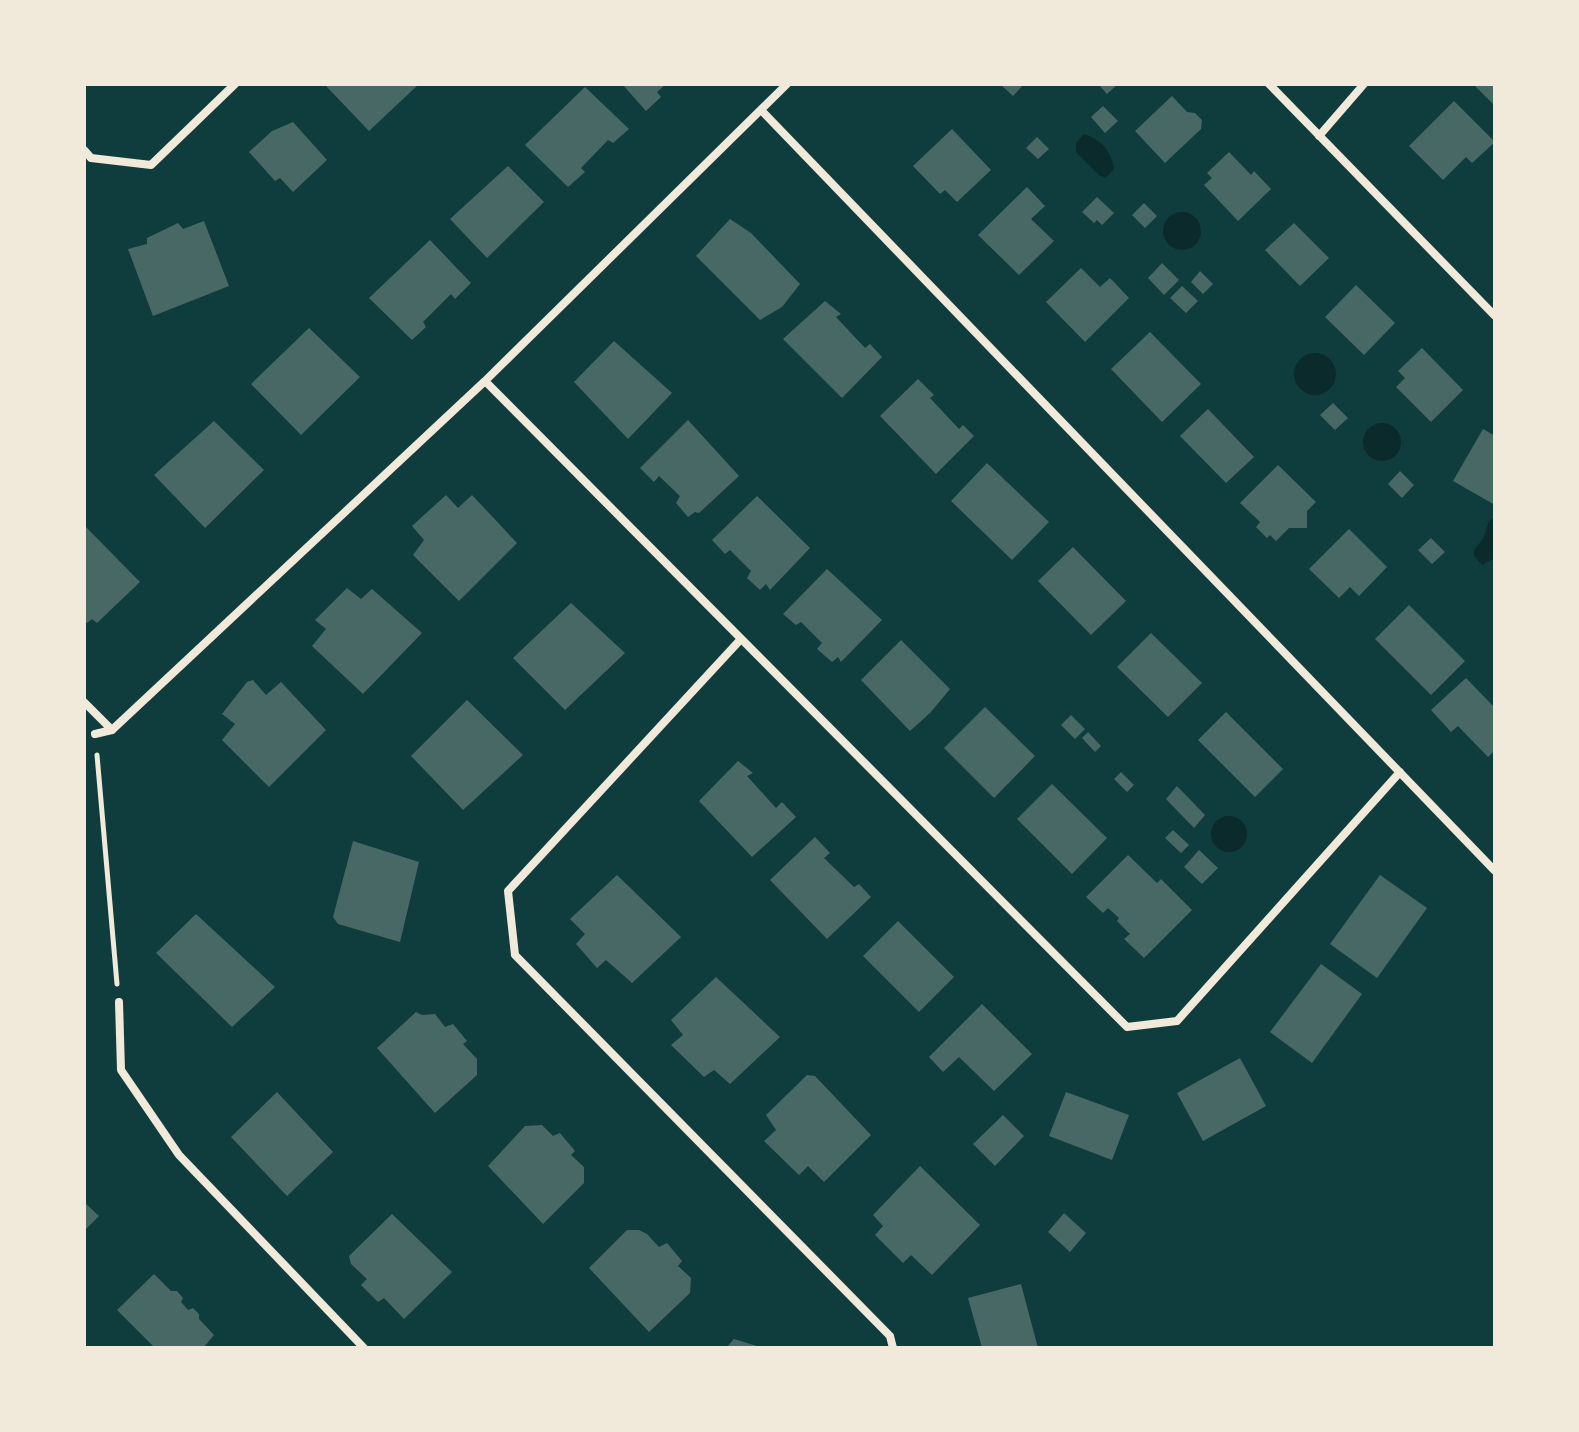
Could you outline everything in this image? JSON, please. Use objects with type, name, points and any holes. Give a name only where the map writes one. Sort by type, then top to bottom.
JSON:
[{"type":"street","points":[[84,150],[91,158],[151,165],[235,84]]},
{"type":"street","points":[[95,734],[112,730],[485,381],[787,84]]},
{"type":"street","points":[[1269,84],[1495,316]]},
{"type":"street","points":[[1319,136],[1364,84]]},
{"type":"street","points":[[761,110],[1495,871]]},
{"type":"street","points":[[485,381],[1127,1027],[1177,1021],[1400,772]]},
{"type":"street","points":[[741,639],[508,891],[515,955],[890,1336],[893,1348]]},
{"type":"street","points":[[84,702],[112,730]]},
{"type":"street","points":[[119,1002],[121,1070],[179,1155],[364,1348]]},
{"type":"path","points":[[95,734],[119,1002]]},
{"type":"water","points":[[1084,134],[1100,143],[1111,157],[1114,169],[1105,178],[1076,152],[1076,143]]},
{"type":"water","points":[[1182,212],[1196,217],[1201,231],[1196,245],[1182,250],[1168,245],[1163,231],[1168,217]]},
{"type":"water","points":[[1315,353],[1330,359],[1336,374],[1330,389],[1315,395],[1300,389],[1294,374],[1300,359]]},
{"type":"water","points":[[1382,423],[1395,429],[1401,442],[1395,455],[1382,461],[1369,455],[1363,442],[1369,429]]},
{"type":"water","points":[[1495,517],[1495,558],[1482,565],[1474,556],[1474,550],[1483,539],[1489,521]]},
{"type":"water","points":[[1229,816],[1242,821],[1247,834],[1242,847],[1229,852],[1216,847],[1211,834],[1216,821]]},
{"type":"building","points":[[419,84],[369,131],[326,86]]},
{"type":"building","points":[[622,84],[666,84],[657,92],[661,97],[646,111]]},
{"type":"building","points":[[1000,84],[1024,84],[1013,96]]},
{"type":"building","points":[[1098,84],[1118,84],[1107,94]]},
{"type":"building","points":[[1473,84],[1495,84],[1495,106]]},
{"type":"building","points":[[585,87],[629,129],[613,143],[608,140],[581,168],[585,172],[568,187],[525,145]]},
{"type":"building","points":[[1172,96],[1187,112],[1195,113],[1202,120],[1201,129],[1165,163],[1135,131]]},
{"type":"building","points":[[1454,101],[1495,142],[1472,163],[1466,157],[1443,180],[1409,146]]},
{"type":"building","points":[[1103,106],[1118,121],[1105,133],[1091,117]]},
{"type":"building","points":[[293,122],[327,160],[293,192],[280,178],[275,181],[249,152],[272,131]]},
{"type":"building","points":[[952,129],[991,170],[957,202],[945,190],[940,194],[913,166]]},
{"type":"building","points":[[1037,137],[1049,149],[1038,159],[1026,148]]},
{"type":"building","points":[[1229,152],[1251,175],[1254,171],[1271,189],[1238,221],[1204,185],[1212,178],[1207,173]]},
{"type":"building","points":[[508,166],[544,202],[487,258],[450,219]]},
{"type":"building","points":[[1027,187],[1045,206],[1031,219],[1054,241],[1019,275],[978,235]]},
{"type":"building","points":[[1097,197],[1114,213],[1102,225],[1097,220],[1094,223],[1082,212]]},
{"type":"building","points":[[1144,203],[1157,216],[1145,228],[1132,215]]},
{"type":"building","points":[[730,219],[751,233],[800,284],[782,307],[760,320],[696,256]]},
{"type":"building","points":[[204,221],[229,286],[153,316],[128,249],[147,244],[147,238],[178,223],[183,229]]},
{"type":"building","points":[[1294,223],[1329,258],[1300,286],[1265,250]]},
{"type":"building","points":[[430,240],[471,283],[455,299],[451,294],[423,322],[426,327],[412,340],[369,298]]},
{"type":"building","points":[[1162,263],[1179,280],[1164,295],[1148,278]]},
{"type":"building","points":[[1081,268],[1100,287],[1110,278],[1129,298],[1085,342],[1046,302]]},
{"type":"building","points":[[1200,271],[1213,284],[1203,294],[1191,282]]},
{"type":"building","points":[[1356,285],[1395,323],[1364,355],[1325,317]]},
{"type":"building","points":[[1182,286],[1198,301],[1186,313],[1170,298]]},
{"type":"building","points":[[825,301],[841,314],[836,317],[865,348],[870,344],[882,357],[842,398],[783,339]]},
{"type":"building","points":[[309,328],[360,377],[301,435],[251,384]]},
{"type":"building","points":[[1150,332],[1201,384],[1162,422],[1111,369]]},
{"type":"building","points":[[614,341],[672,393],[628,439],[574,382]]},
{"type":"building","points":[[1422,348],[1463,390],[1431,422],[1396,387],[1405,378],[1398,371]]},
{"type":"building","points":[[918,379],[934,395],[930,398],[959,429],[963,425],[974,436],[936,474],[880,416]]},
{"type":"building","points":[[1333,403],[1348,418],[1335,430],[1320,415]]},
{"type":"building","points":[[1208,409],[1254,457],[1226,483],[1180,436]]},
{"type":"building","points":[[688,420],[739,476],[699,513],[688,517],[676,503],[680,496],[659,476],[654,482],[640,468]]},
{"type":"building","points":[[214,421],[264,470],[205,528],[154,475]]},
{"type":"building","points":[[1483,429],[1495,436],[1495,505],[1453,481]]},
{"type":"building","points":[[987,463],[1049,522],[1012,560],[951,501]]},
{"type":"building","points":[[1278,465],[1316,502],[1307,511],[1307,528],[1289,528],[1276,541],[1270,535],[1267,538],[1256,527],[1260,522],[1240,503]]},
{"type":"building","points":[[1400,471],[1414,485],[1402,498],[1388,484]]},
{"type":"building","points":[[446,495],[458,508],[472,495],[517,543],[459,601],[413,555],[424,540],[412,526]]},
{"type":"building","points":[[757,496],[810,548],[770,590],[766,584],[760,590],[747,578],[751,571],[730,550],[725,554],[712,540]]},
{"type":"building","points":[[84,525],[140,582],[97,623],[92,619],[87,623],[84,620]]},
{"type":"building","points":[[1349,529],[1387,567],[1359,596],[1350,587],[1339,598],[1309,569]]},
{"type":"building","points":[[1431,538],[1445,552],[1432,564],[1418,550]]},
{"type":"building","points":[[1073,547],[1126,601],[1091,635],[1038,581]]},
{"type":"building","points":[[827,569],[882,620],[841,662],[838,657],[832,662],[817,649],[822,643],[801,622],[796,625],[783,614]]},
{"type":"building","points":[[347,588],[361,599],[372,589],[422,633],[363,694],[312,646],[326,629],[315,620]]},
{"type":"building","points":[[571,603],[625,653],[565,710],[513,658]]},
{"type":"building","points":[[1409,605],[1465,661],[1431,695],[1375,639]]},
{"type":"building","points":[[1151,633],[1202,683],[1168,717],[1117,667]]},
{"type":"building","points":[[901,640],[950,689],[910,731],[861,680]]},
{"type":"building","points":[[1466,678],[1495,708],[1495,750],[1488,757],[1458,726],[1451,732],[1431,710]]},
{"type":"building","points":[[253,680],[266,695],[281,682],[326,730],[269,787],[222,740],[235,724],[222,714],[247,682]]},
{"type":"building","points":[[467,700],[523,755],[463,810],[411,756]]},
{"type":"building","points":[[985,707],[1035,756],[994,798],[944,748]]},
{"type":"building","points":[[1226,712],[1283,769],[1255,797],[1198,740]]},
{"type":"building","points":[[1071,715],[1085,729],[1075,739],[1061,725]]},
{"type":"building","points":[[1088,732],[1101,746],[1095,752],[1082,738]]},
{"type":"building","points":[[738,761],[753,773],[747,776],[776,808],[782,802],[796,817],[752,857],[699,801]]},
{"type":"building","points":[[1121,772],[1134,785],[1127,792],[1114,779]]},
{"type":"building","points":[[1052,784],[1107,838],[1072,874],[1017,819]]},
{"type":"building","points":[[1177,786],[1205,815],[1194,828],[1166,799]]},
{"type":"building","points":[[1173,830],[1189,845],[1181,853],[1165,838]]},
{"type":"building","points":[[815,837],[830,853],[824,858],[854,887],[859,884],[871,897],[827,939],[770,880]]},
{"type":"building","points":[[353,841],[419,862],[400,942],[338,924],[333,917]]},
{"type":"building","points":[[1199,850],[1218,868],[1202,884],[1184,867]]},
{"type":"building","points":[[1128,855],[1157,883],[1161,879],[1192,910],[1144,958],[1124,939],[1130,934],[1117,921],[1119,918],[1108,908],[1103,913],[1086,897]]},
{"type":"building","points":[[617,875],[681,937],[632,983],[606,960],[597,968],[576,944],[585,934],[570,919]]},
{"type":"building","points":[[1380,875],[1427,908],[1377,978],[1330,944]]},
{"type":"building","points":[[196,914],[275,987],[232,1027],[156,953]]},
{"type":"building","points":[[898,921],[954,977],[919,1012],[863,956]]},
{"type":"building","points":[[1321,964],[1362,994],[1312,1063],[1270,1032]]},
{"type":"building","points":[[716,977],[780,1037],[730,1084],[714,1070],[704,1077],[671,1045],[683,1035],[671,1020]]},
{"type":"building","points":[[982,1004],[1032,1054],[994,1091],[959,1057],[943,1072],[929,1057]]},
{"type":"building","points":[[416,1012],[435,1014],[445,1027],[453,1024],[467,1041],[463,1044],[477,1059],[477,1075],[435,1113],[377,1048]]},
{"type":"building","points":[[1240,1058],[1266,1106],[1203,1141],[1177,1093]]},
{"type":"building","points":[[807,1075],[815,1076],[871,1135],[824,1182],[808,1166],[799,1175],[764,1141],[776,1130],[766,1115]]},
{"type":"building","points":[[277,1092],[333,1152],[287,1196],[231,1137]]},
{"type":"building","points":[[1066,1092],[1129,1115],[1112,1160],[1049,1136]]},
{"type":"building","points":[[1003,1115],[1024,1136],[995,1166],[973,1144]]},
{"type":"building","points":[[542,1125],[553,1136],[560,1133],[575,1151],[571,1155],[584,1167],[584,1183],[543,1224],[488,1166],[525,1126]]},
{"type":"building","points":[[920,1166],[980,1225],[932,1275],[911,1255],[903,1263],[875,1235],[883,1226],[873,1215]]},
{"type":"building","points":[[84,1202],[99,1216],[84,1231]]},
{"type":"building","points":[[1064,1213],[1086,1233],[1070,1252],[1048,1232]]},
{"type":"building","points":[[392,1214],[452,1272],[404,1319],[384,1298],[378,1302],[361,1285],[367,1279],[351,1264],[349,1256]]},
{"type":"building","points":[[627,1230],[647,1234],[659,1247],[667,1243],[682,1261],[678,1266],[691,1278],[690,1293],[649,1332],[589,1268]]},
{"type":"building","points":[[154,1274],[171,1291],[177,1291],[183,1298],[181,1302],[188,1310],[193,1308],[199,1314],[199,1319],[214,1335],[203,1348],[155,1348],[117,1310]]},
{"type":"building","points":[[1021,1284],[1038,1348],[982,1348],[968,1298]]},
{"type":"building","points":[[734,1339],[760,1347],[760,1348],[726,1348]]}]
